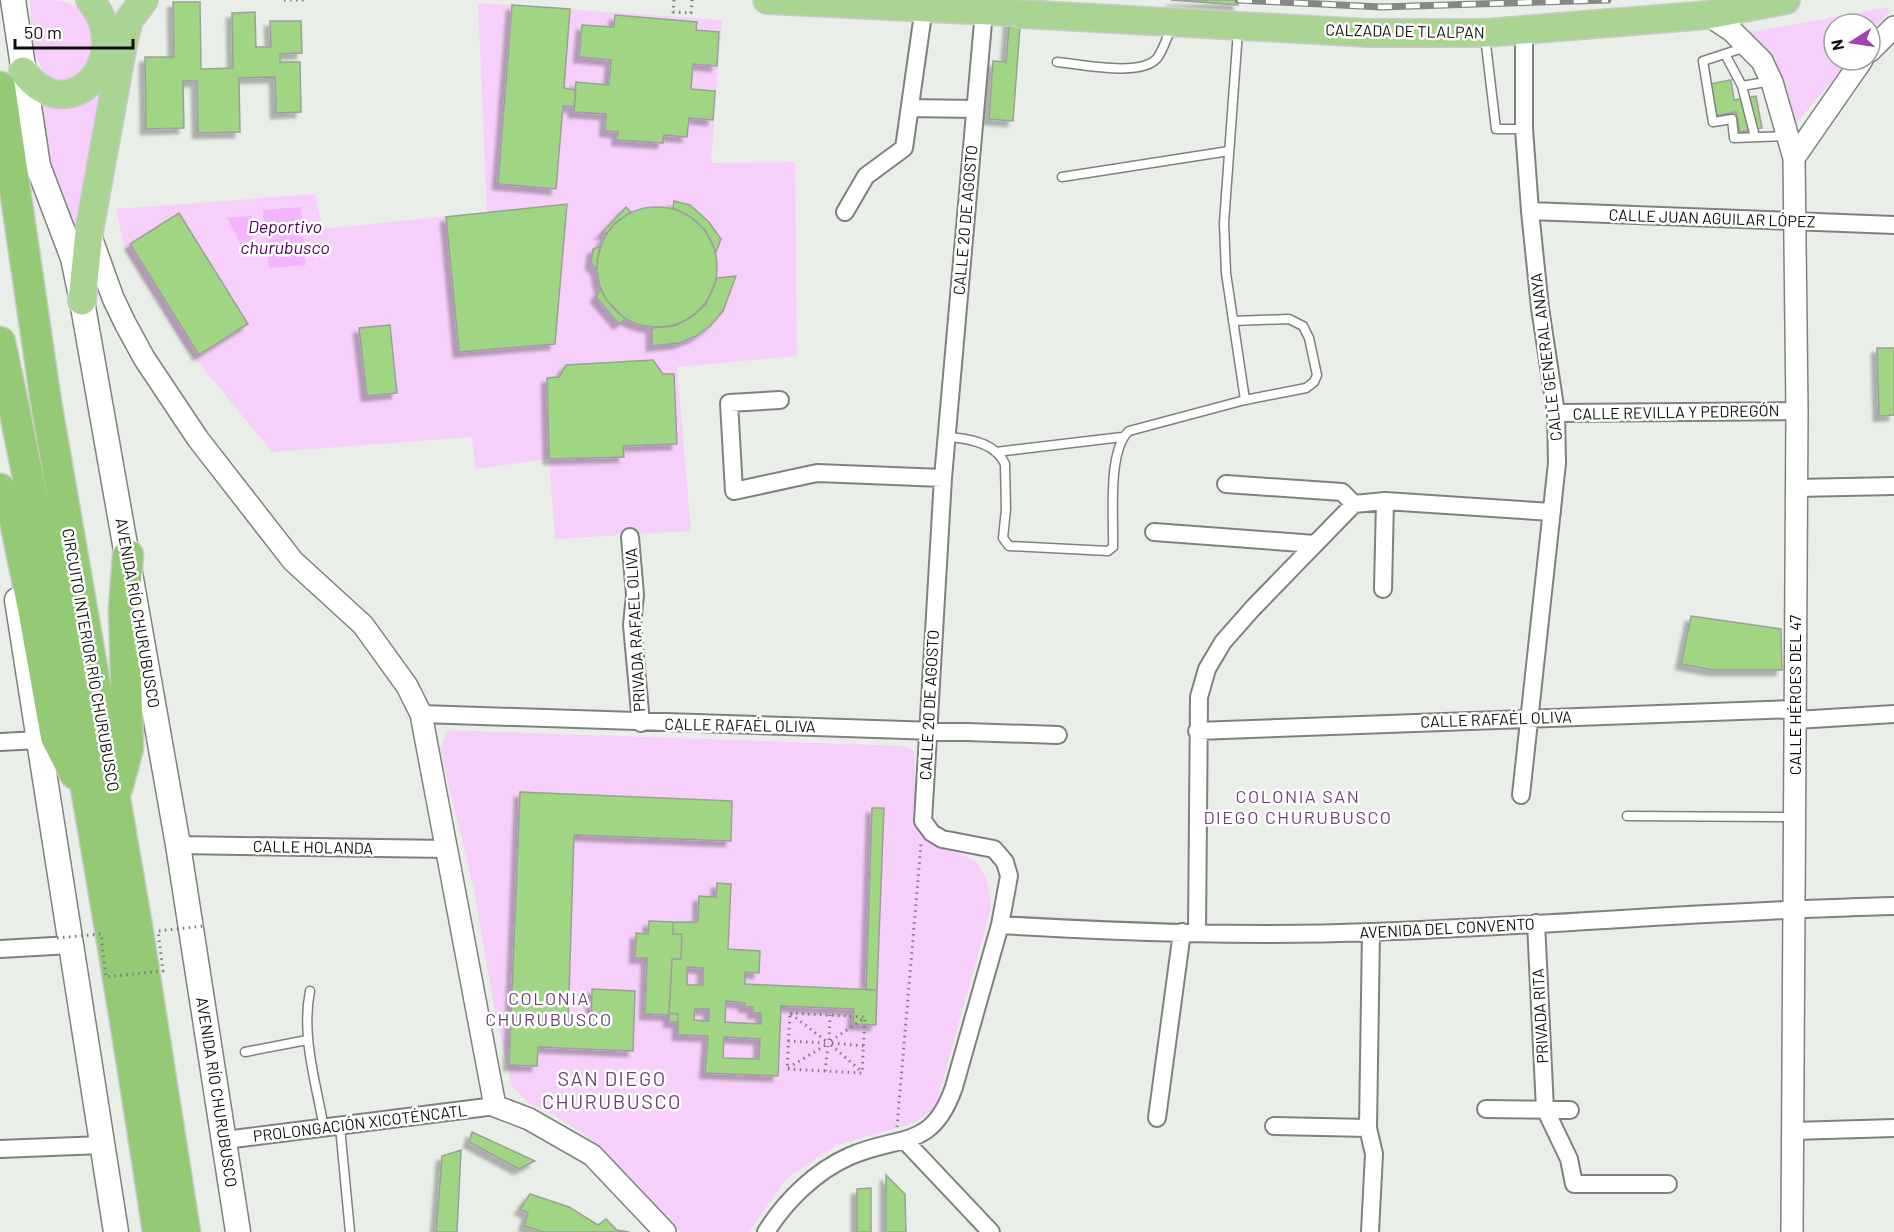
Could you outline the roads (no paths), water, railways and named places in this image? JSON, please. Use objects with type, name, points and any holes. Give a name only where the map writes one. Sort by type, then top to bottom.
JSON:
[{"type":"highway","points":[[11,79],[36,85],[53,93],[79,90],[93,81],[104,62],[107,42],[104,26],[90,0]]},
{"type":"highway","points":[[82,301],[90,232],[126,32],[129,20],[144,0]]},
{"type":"highway","name":"CALZADA DE TLALPAN","points":[[767,0],[1238,24],[1369,33],[1524,31],[1708,15],[1786,0]]},
{"type":"highway","name":"CIRCUITO INTERIOR RÍO CHURUBUSCO","points":[[11,79],[46,402],[101,796],[124,1009],[158,1232]]},
{"type":"highway","name":"CIRCUITO INTERIOR RÍO CHURUBUSCO","points":[[0,342],[41,537],[101,796],[185,1232]]},
{"type":"highway","points":[[0,490],[12,507],[56,737],[101,796],[128,748],[124,609],[128,555]]},
{"type":"main road","name":"AVENIDA RÍO CHURUBUSCO","points":[[13,0],[11,79],[38,166],[73,258],[82,301],[178,845],[238,1232]]},
{"type":"main road","points":[[0,490],[4,541],[39,740],[64,942],[116,1232]]},
{"type":"street","points":[[845,212],[866,176],[904,148],[924,7]]},
{"type":"street","name":"CALLE 20 DE AGOSTO","points":[[1000,925],[1009,876],[1001,855],[988,847],[942,839],[932,833],[923,821],[946,436],[974,109],[1005,12]]},
{"type":"street","name":"CALLE HÉROES DEL 47","points":[[1708,15],[1732,31],[1762,61],[1771,81],[1794,158],[1797,411],[1792,1232]]},
{"type":"street","points":[[1882,39],[1894,27]]},
{"type":"street","name":"CALLE GENERAL ANAYA","points":[[1521,795],[1557,463],[1556,413],[1539,308],[1530,211],[1524,129],[1524,31]]},
{"type":"street","points":[[1794,158],[1854,72]]},
{"type":"street","points":[[911,108],[974,109]]},
{"type":"street","name":"CALLE JUAN AGUILAR LÓPEZ","points":[[1530,211],[1894,225]]},
{"type":"street","points":[[90,232],[112,298],[125,323],[144,358],[198,439],[293,561],[363,625],[407,686],[421,714],[495,1106],[529,1119],[592,1155],[665,1232]]},
{"type":"street","points":[[780,400],[729,403],[734,491],[817,473],[943,478]]},
{"type":"street","name":"CALLE REVILLA Y PEDREGÓN","points":[[1556,413],[1797,411]]},
{"type":"street","points":[[1226,484],[1342,492],[1354,504]]},
{"type":"street","points":[[1796,488],[1894,486]]},
{"type":"street","points":[[1157,1118],[1190,933],[1199,697],[1207,669],[1223,642],[1354,504],[1385,501],[1552,512]]},
{"type":"street","points":[[1383,589],[1385,501]]},
{"type":"street","points":[[1154,532],[1315,544]]},
{"type":"street","name":"PRIVADA RAFAEL OLIVA","points":[[630,537],[635,595],[633,626],[641,723]]},
{"type":"street","name":"CALLE RAFAÉL OLIVA","points":[[421,714],[1058,735]]},
{"type":"street","name":"CALLE RAFAÉL OLIVA","points":[[1197,731],[1530,717],[1894,714]]},
{"type":"street","points":[[0,742],[39,740]]},
{"type":"street","name":"CALLE HOLANDA","points":[[178,845],[448,849]]},
{"type":"street","name":"AVENIDA DEL CONVENTO","points":[[1000,925],[1190,933],[1371,932],[1794,908],[1894,906]]},
{"type":"street","name":"PRIVADA RITA","points":[[1536,923],[1545,1109]]},
{"type":"street","points":[[766,1232],[792,1198],[833,1164],[864,1150],[901,1142],[937,1120],[949,1101],[1000,925]]},
{"type":"street","points":[[1370,1232],[1374,1154],[1368,1128],[1371,932]]},
{"type":"street","points":[[0,949],[64,942]]},
{"type":"street","name":"PROLONGACIÓN XICOTÉNCATL","points":[[225,1140],[495,1106]]},
{"type":"street","points":[[1486,1109],[1570,1110]]},
{"type":"street","points":[[1545,1109],[1569,1159],[1574,1184],[1668,1184]]},
{"type":"street","points":[[1274,1126],[1368,1128]]},
{"type":"street","points":[[1793,1131],[1894,1128]]},
{"type":"street","points":[[901,1142],[991,1232]]},
{"type":"street","points":[[0,1149],[102,1145]]},
{"type":"lane","points":[[1057,62],[1132,69],[1145,66],[1157,58],[1175,21]]},
{"type":"lane","points":[[1238,24],[1224,223],[1226,273],[1245,400]]},
{"type":"lane","points":[[1485,33],[1496,129],[1524,129]]},
{"type":"lane","points":[[1747,46],[1703,61],[1713,122],[1732,120],[1734,138],[1788,136]]},
{"type":"lane","points":[[1725,54],[1742,86],[1755,137]]},
{"type":"lane","points":[[1742,86],[1771,81]]},
{"type":"lane","points":[[1062,177],[1229,151]]},
{"type":"lane","points":[[946,436],[971,438],[996,452],[1005,464],[1006,509],[1002,531],[1005,543],[1009,546],[1102,552],[1113,547],[1117,453],[1122,437],[1129,431],[1245,400],[1306,388],[1314,382],[1317,375],[1309,338],[1303,326],[1288,319],[1233,321]]},
{"type":"lane","points":[[996,452],[1122,437]]},
{"type":"lane","points":[[1627,816],[1795,817]]},
{"type":"lane","points":[[310,991],[306,1010],[307,1040],[332,1128],[350,1232]]},
{"type":"lane","points":[[245,1052],[307,1040]]},
{"type":"water","name":"Deportivo churubusco","points":[[301,207],[306,265],[269,268],[263,210]]},
{"type":"water","points":[[251,216],[253,240],[242,246],[227,218]]},
{"type":"railway","points":[[1238,0],[1381,7],[1608,0]]},
{"type":"district","name":"COLONIA SAN DIEGO CHURUBUSCO","points":[[1298,807]]},
{"type":"district","name":"COLONIA CHURUBUSCO","points":[[549,1009]]},
{"type":"district","name":"SAN DIEGO CHURUBUSCO","points":[[612,1090]]}]
